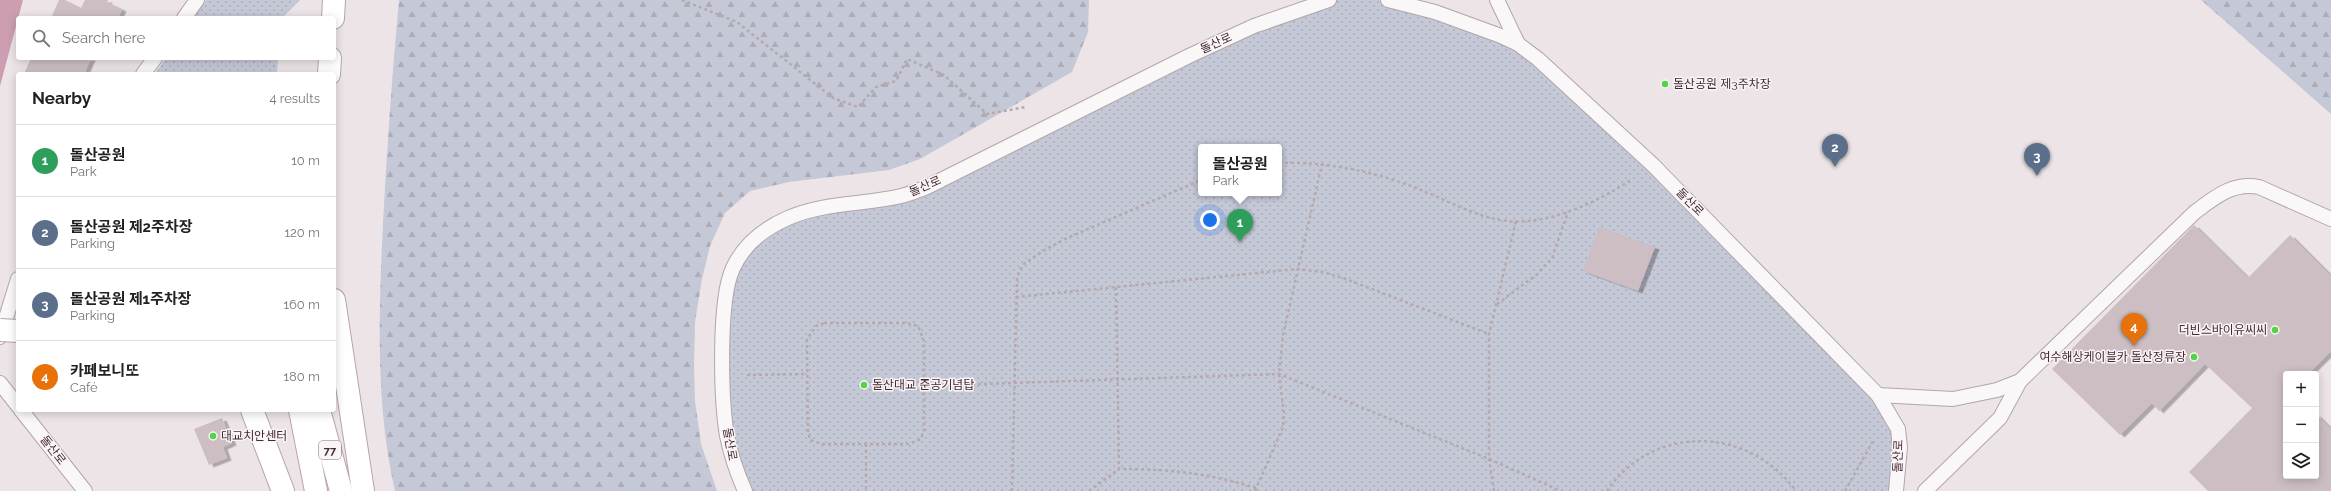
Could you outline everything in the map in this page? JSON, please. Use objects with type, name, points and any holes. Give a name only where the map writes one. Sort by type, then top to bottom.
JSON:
[{"type":"main road","points":[[333,16],[334,0]]},
{"type":"main road","points":[[329,72],[330,60]]},
{"type":"main road","points":[[336,313],[363,491]]},
{"type":"main road","points":[[0,330],[16,331]]},
{"type":"main road","points":[[253,412],[283,491]]},
{"type":"main road","name":"77","points":[[300,412],[316,491]]},
{"type":"main road","name":"77","points":[[320,412],[341,491]]},
{"type":"lane","points":[[185,16],[197,0]]},
{"type":"lane","name":"돌산로","points":[[745,491],[734,467],[727,435],[723,376],[724,318],[728,282],[733,268],[747,246],[755,238],[770,227],[810,210],[900,196],[927,187],[1191,55],[1254,26],[1329,0]]},
{"type":"lane","name":"돌산로","points":[[1388,0],[1441,14],[1518,44],[1559,77],[1654,166],[1878,395],[1898,429],[1900,447],[1896,491]]},
{"type":"lane","points":[[1497,0],[1518,44]]},
{"type":"lane","points":[[144,72],[154,60]]},
{"type":"lane","points":[[1925,491],[2000,418],[2020,381],[2195,212],[2218,194],[2237,187],[2250,185],[2259,187],[2331,219]]},
{"type":"lane","points":[[0,338],[16,286]]},
{"type":"lane","points":[[1878,395],[1953,399],[1997,390],[2020,381]]},
{"type":"lane","points":[[0,383],[16,403]]},
{"type":"lane","name":"돌산로","points":[[23,412],[85,491]]},
{"type":"path","points":[[682,0],[737,22],[834,98],[858,107],[876,87],[896,81],[907,59],[944,74],[987,114],[1032,106]]},
{"type":"path","points":[[1282,163],[1322,164],[1371,174],[1418,188],[1500,220],[1542,218],[1568,212],[1612,193],[1654,166]]},
{"type":"path","points":[[1089,491],[1119,469],[1192,472],[1255,490],[1283,427],[1284,414],[1279,374],[1283,334],[1322,164]]},
{"type":"path","points":[[1012,491],[1016,297],[1019,271],[1025,263],[1065,239],[1198,181]]},
{"type":"path","points":[[1497,304],[1536,275],[1552,258],[1568,212]]},
{"type":"path","points":[[1494,491],[1489,459],[1490,334],[1516,220]]},
{"type":"path","points":[[1016,297],[1297,269],[1323,272],[1342,278],[1490,334]]},
{"type":"path","points":[[1116,287],[1116,379],[1119,469]]},
{"type":"path","points":[[907,323],[918,326],[923,337],[924,430],[921,439],[909,444],[822,444],[810,440],[808,432],[807,374],[807,339],[816,326],[824,324],[907,323]]},
{"type":"path","points":[[755,375],[807,374]]},
{"type":"path","points":[[924,386],[1279,374],[1489,459],[1561,491]]},
{"type":"path","points":[[1844,491],[1889,412]]},
{"type":"path","points":[[1607,491],[1617,476],[1647,454],[1682,442],[1719,442],[1754,453],[1784,475],[1796,491]]},
{"type":"path","points":[[866,444],[866,491]]},
{"type":"green space","points":[[206,0],[300,0],[284,16],[194,16]]},
{"type":"green space","points":[[399,0],[1089,0],[1088,32],[1072,72],[920,159],[889,170],[789,182],[750,191],[725,213],[710,246],[702,279],[695,322],[695,401],[701,444],[717,491],[395,491],[384,425],[381,391],[380,324],[386,167]]},
{"type":"green space","points":[[1329,0],[1388,0],[1413,5],[1538,59],[1878,395],[1898,429],[1896,491],[745,491],[727,435],[728,282],[770,227],[900,196],[1100,100]]},
{"type":"green space","points":[[2201,0],[2331,0],[2331,114]]},
{"type":"green space","points":[[165,60],[278,60],[277,72],[156,72]]},
{"type":"shaded area","points":[[0,0],[23,0],[19,16],[16,16],[16,26],[0,86]]},
{"type":"building","points":[[59,0],[65,0],[81,8],[85,0],[108,0],[107,2],[122,9],[119,16],[52,16]]},
{"type":"building","points":[[30,60],[90,60],[85,72],[25,72]]},
{"type":"building","name":"여수해상케이블카 돌산정류장","points":[[2194,225],[2248,278],[2290,235],[2331,276],[2331,351],[2311,371],[2283,371],[2283,479],[2319,479],[2319,417],[2331,429],[2331,491],[2208,491],[2189,472],[2252,408],[2205,364],[2159,411],[2152,403],[2120,435],[2052,369]]},
{"type":"building","points":[[1599,227],[1655,247],[1638,291],[1583,271]]},
{"type":"building","name":"대교치안센터","points":[[222,418],[232,443],[223,447],[227,458],[209,465],[194,429]]},
{"type":"place","name":"돌산공원 제3주차장","points":[[1665,84]]},
{"type":"place","name":"돌산공원 제2주차장","points":[[1835,167]]},
{"type":"place","name":"돌산공원 제1주차장","points":[[2037,176]]},
{"type":"place","name":"돌산공원","points":[[1240,242]]},
{"type":"place","name":"더빈스바이유씨씨","points":[[2275,330]]},
{"type":"place","name":"카페보니또","points":[[2134,346]]},
{"type":"place","name":"여수해상케이블카 돌산정류장","points":[[2194,357]]},
{"type":"place","name":"돌산대교 준공기념탑","points":[[864,385]]},
{"type":"place","name":"대교치안센터","points":[[213,436]]}]
